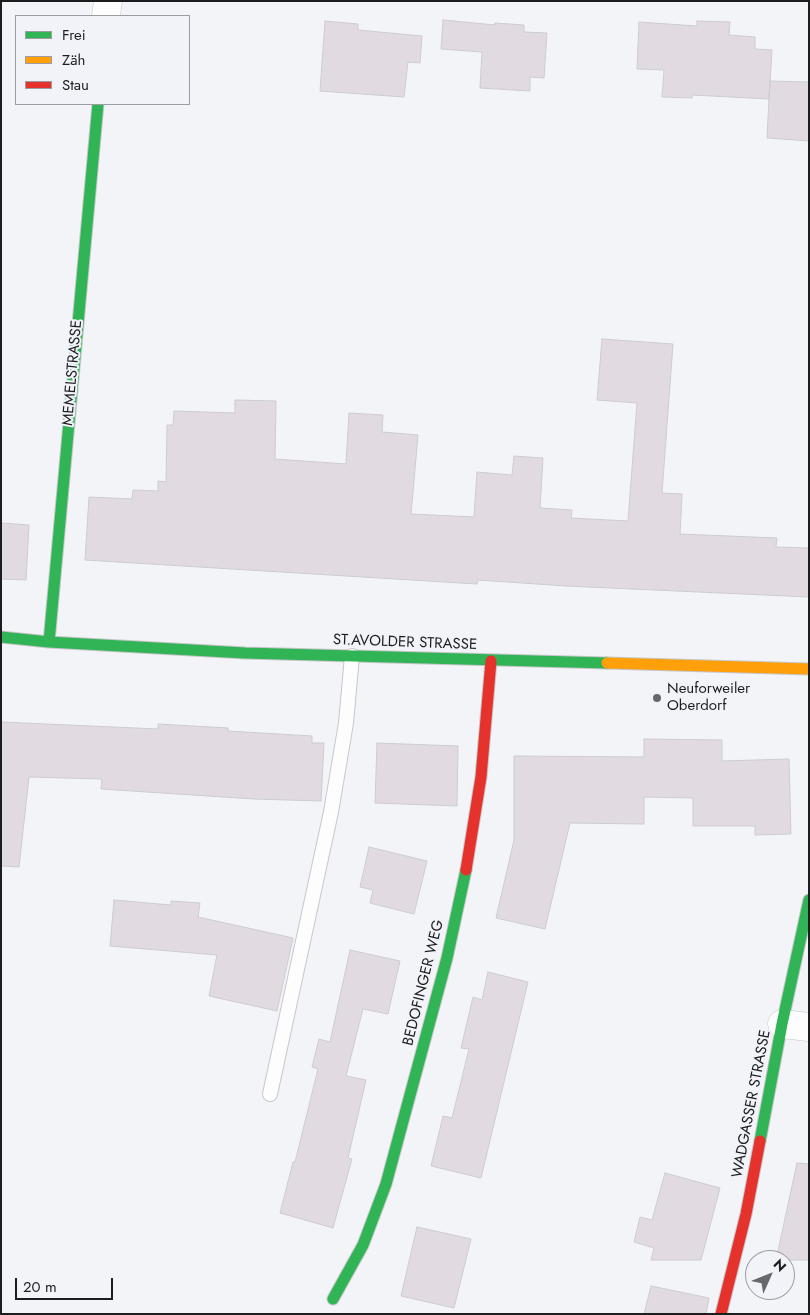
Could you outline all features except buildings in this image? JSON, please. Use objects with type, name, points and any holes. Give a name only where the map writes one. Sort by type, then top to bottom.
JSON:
[{"type":"street","points":[[106,15],[108,1]]},
{"type":"street","name":"MEMELSTRASSE","points":[[49,642],[98,105]]},
{"type":"street","name":"ST.AVOLDER STRASSE","points":[[1,637],[49,642],[246,653],[809,669]]},
{"type":"street","name":"BEDOFINGER WEG","points":[[333,1299],[363,1246],[386,1184],[447,958],[468,860],[482,777],[491,661]]},
{"type":"street","name":"WADGASSER STRASSE","points":[[722,1314],[746,1214],[796,1025],[809,900]]},
{"type":"lane","points":[[270,1094],[331,812],[346,724],[352,656]]},
{"type":"traffic: fast","points":[[49,642],[98,105]]},
{"type":"traffic: fast","points":[[1,637],[49,642],[245,653],[607,663]]},
{"type":"traffic: fast","points":[[333,1299],[363,1245],[386,1184],[447,958],[466,870]]},
{"type":"traffic: fast","points":[[760,1141],[782,1024],[809,900]]},
{"type":"traffic: slow","points":[[607,663],[809,669]]},
{"type":"traffic: jam","points":[[466,870],[481,777],[491,661]]},
{"type":"traffic: jam","points":[[721,1314],[746,1214],[760,1141]]},
{"type":"place","name":"Neuforweiler Oberdorf","points":[[657,698]]}]
